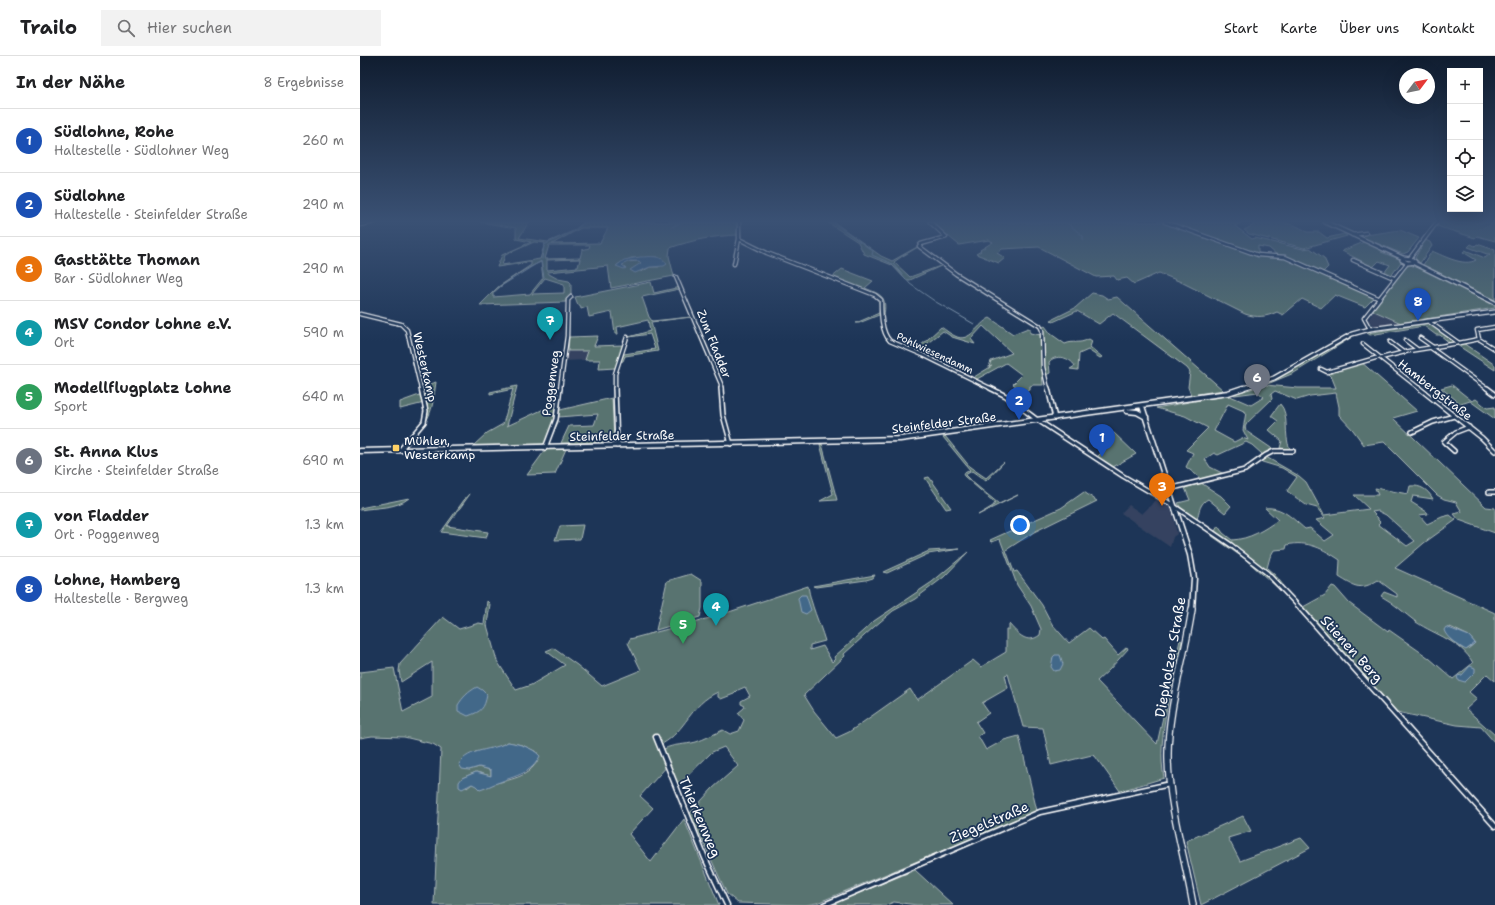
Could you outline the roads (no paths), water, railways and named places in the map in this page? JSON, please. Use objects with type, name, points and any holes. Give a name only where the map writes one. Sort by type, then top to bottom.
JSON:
[{"type":"main road","points":[[1404,262],[1414,263],[1495,302]]},
{"type":"main road","name":"Steinfelder Straße","points":[[360,451],[731,444],[900,439],[1118,410],[1222,394],[1252,386],[1284,373],[1352,334],[1370,329],[1495,312]]},
{"type":"main road","name":"Diepholzer Straße","points":[[1142,406],[1188,547],[1194,587],[1192,613],[1169,736],[1168,758],[1170,784],[1193,905]]},
{"type":"main road","points":[[1118,410],[1137,412],[1146,418]]},
{"type":"street","name":"Pohlwiesendamm","points":[[789,262],[876,295],[881,300],[881,316],[887,338],[890,341],[1000,392],[1097,460],[1175,507]]},
{"type":"street","points":[[939,262],[956,274],[1040,326],[1042,330],[1043,367],[1055,418]]},
{"type":"street","points":[[1297,262],[1378,298]]},
{"type":"street","points":[[1357,262],[1394,278]]},
{"type":"street","points":[[1370,329],[1364,318],[1378,298],[1407,263]]},
{"type":"street","name":"Zum Fladder","points":[[676,277],[719,379],[722,390],[723,415],[731,444]]},
{"type":"street","name":"Poggenweg","points":[[545,448],[556,420],[566,343],[568,300],[571,297]]},
{"type":"street","name":"Westerkamp","points":[[360,314],[401,324],[407,330],[426,411],[424,422],[400,450]]},
{"type":"street","points":[[1428,321],[1459,343]]},
{"type":"street","points":[[1479,339],[1477,330],[1495,327]]},
{"type":"street","points":[[617,446],[615,374],[627,337]]},
{"type":"street","points":[[1420,338],[1495,394]]},
{"type":"street","points":[[1321,369],[1327,372],[1402,352],[1479,339],[1494,347]]},
{"type":"street","points":[[1405,340],[1418,350]]},
{"type":"street","points":[[1390,342],[1402,352]]},
{"type":"street","name":"Hambergstraße","points":[[1363,344],[1493,447],[1495,452]]},
{"type":"street","points":[[1412,432],[1432,422],[1454,416]]},
{"type":"street","points":[[1454,451],[1444,442],[1456,432],[1468,428]]},
{"type":"street","points":[[1169,489],[1245,470],[1251,467],[1263,456],[1278,449],[1293,451]]},
{"type":"street","points":[[1489,492],[1495,492]]},
{"type":"street","name":"Stienen Berg","points":[[1175,507],[1241,552],[1267,573],[1495,826]]},
{"type":"street","name":"Thierkenweg","points":[[656,737],[705,858],[728,905]]},
{"type":"street","name":"Ziegelstraße","points":[[824,905],[1040,812],[1170,784]]},
{"type":"waterway","points":[[498,288],[540,262]]},
{"type":"waterway","points":[[541,262],[544,277]]},
{"type":"waterway","points":[[887,262],[893,264],[910,284],[936,302],[974,324]]},
{"type":"place","name":"Lohne, Hamberg","points":[[1418,321]]},
{"type":"place","name":"von Fladder","points":[[550,340]]},
{"type":"place","name":"St. Anna Klus","points":[[1257,397]]},
{"type":"place","name":"Südlohne","points":[[1019,420]]},
{"type":"place","name":"Mühlen, Westerkamp","points":[[396,448]]},
{"type":"place","name":"Südlohne, Rohe","points":[[1102,457]]},
{"type":"place","name":"Gasttätte Thoman","points":[[1162,506]]},
{"type":"place","name":"MSV Condor Lohne e.V.","points":[[716,626]]},
{"type":"place","name":"Modellflugplatz Lohne","points":[[683,644]]}]
